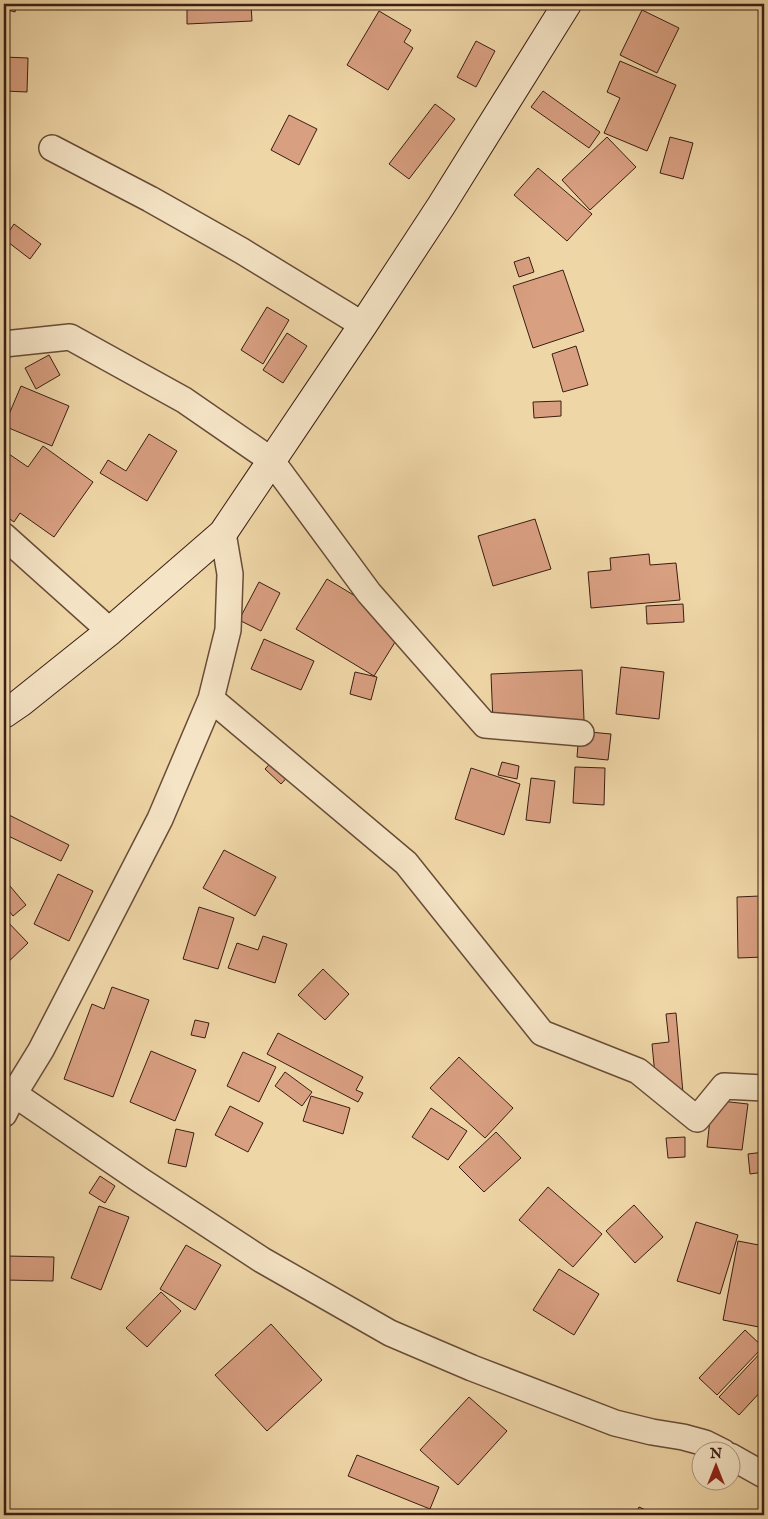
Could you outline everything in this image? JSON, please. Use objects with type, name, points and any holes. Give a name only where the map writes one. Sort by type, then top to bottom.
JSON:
[{"type":"main road","points":[[4,714],[110,631],[223,533],[447,197],[568,4]]},
{"type":"street","points":[[52,148],[150,199],[242,251],[363,325]]},
{"type":"street","points":[[4,344],[70,337],[184,400],[271,460],[369,592],[485,725],[581,733]]},
{"type":"street","points":[[223,533],[230,574],[228,630],[211,699],[160,819],[41,1050],[7,1098],[262,1260],[390,1333],[472,1368],[615,1423],[701,1442]]},
{"type":"street","points":[[4,536],[110,631]]},
{"type":"street","points":[[211,699],[406,863],[542,1033],[638,1071],[697,1119],[724,1086],[764,1088]]},
{"type":"street","points":[[740,1462],[764,1475]]},
{"type":"building","points":[[4,4],[17,4],[15,12],[4,9]]},
{"type":"building","points":[[187,4],[251,4],[252,21],[187,24]]},
{"type":"building","points":[[642,10],[679,28],[657,73],[620,55]]},
{"type":"building","points":[[379,11],[411,30],[404,42],[413,48],[388,90],[347,65]]},
{"type":"building","points":[[476,41],[495,51],[476,87],[457,77]]},
{"type":"building","points":[[4,57],[28,58],[27,92],[4,91]]},
{"type":"building","points":[[620,61],[676,85],[647,151],[604,133],[620,98],[607,92]]},
{"type":"building","points":[[543,91],[600,132],[589,148],[531,107]]},
{"type":"building","points":[[435,104],[455,119],[409,179],[389,164]]},
{"type":"building","points":[[289,115],[317,129],[299,165],[271,150]]},
{"type":"building","points":[[607,137],[636,167],[590,210],[562,180]]},
{"type":"building","points":[[670,137],[693,143],[683,179],[660,173]]},
{"type":"building","points":[[538,168],[592,214],[567,241],[514,195]]},
{"type":"building","points":[[14,224],[41,244],[30,259],[4,239]]},
{"type":"building","points":[[529,257],[534,272],[519,277],[514,262]]},
{"type":"building","points":[[563,270],[584,331],[533,348],[513,286]]},
{"type":"building","points":[[267,307],[289,320],[263,364],[241,350]]},
{"type":"building","points":[[287,333],[307,346],[283,383],[263,370]]},
{"type":"building","points":[[576,346],[588,385],[563,392],[552,354]]},
{"type":"building","points":[[49,355],[60,375],[36,389],[25,368]]},
{"type":"building","points":[[21,386],[69,406],[52,446],[4,426]]},
{"type":"building","points":[[561,401],[561,416],[534,418],[533,402]]},
{"type":"building","points":[[149,434],[177,451],[147,501],[100,473],[108,460],[126,471]]},
{"type":"building","points":[[43,446],[93,482],[54,537],[20,513],[14,522],[4,515],[4,455],[6,452],[28,467]]},
{"type":"building","points":[[535,519],[551,569],[493,586],[478,536]]},
{"type":"building","points":[[649,554],[650,565],[676,563],[680,600],[591,608],[588,572],[611,570],[610,558]]},
{"type":"building","points":[[327,579],[405,626],[374,676],[296,629]]},
{"type":"building","points":[[259,582],[280,593],[261,631],[239,620]]},
{"type":"building","points":[[683,604],[684,622],[647,624],[646,606]]},
{"type":"building","points":[[264,639],[314,661],[301,690],[251,669]]},
{"type":"building","points":[[621,667],[664,672],[659,719],[616,714]]},
{"type":"building","points":[[582,670],[584,720],[493,723],[491,674]]},
{"type":"building","points":[[355,672],[377,677],[371,700],[350,694]]},
{"type":"building","points":[[579,731],[611,734],[608,760],[577,757]]},
{"type":"building","points":[[280,753],[296,768],[281,784],[265,769]]},
{"type":"building","points":[[502,762],[519,766],[517,779],[498,775]]},
{"type":"building","points":[[575,767],[605,768],[604,805],[573,803]]},
{"type":"building","points":[[471,768],[520,784],[504,835],[455,819]]},
{"type":"building","points":[[531,778],[555,781],[550,823],[526,820]]},
{"type":"building","points":[[9,815],[69,845],[61,861],[4,834],[4,826]]},
{"type":"building","points":[[224,850],[276,877],[255,916],[203,888]]},
{"type":"building","points":[[58,874],[93,891],[69,941],[34,924]]},
{"type":"building","points":[[4,879],[26,905],[13,916],[4,905]]},
{"type":"building","points":[[760,896],[761,909],[764,909],[764,957],[738,958],[737,897]]},
{"type":"building","points":[[199,907],[234,918],[218,969],[183,959]]},
{"type":"building","points":[[4,918],[28,943],[4,966]]},
{"type":"building","points":[[263,936],[287,944],[275,983],[228,968],[237,943],[258,950]]},
{"type":"building","points":[[323,969],[349,994],[325,1020],[298,995]]},
{"type":"building","points":[[112,987],[149,1000],[113,1097],[64,1079],[92,1004],[104,1009]]},
{"type":"building","points":[[676,1013],[683,1093],[657,1096],[652,1044],[669,1042],[666,1014]]},
{"type":"building","points":[[195,1020],[209,1023],[205,1038],[191,1035]]},
{"type":"building","points":[[278,1033],[363,1077],[356,1090],[363,1093],[358,1102],[267,1054]]},
{"type":"building","points":[[151,1051],[196,1070],[175,1121],[130,1102]]},
{"type":"building","points":[[243,1052],[276,1067],[259,1102],[227,1086]]},
{"type":"building","points":[[459,1057],[513,1108],[485,1138],[430,1088]]},
{"type":"building","points":[[285,1072],[312,1092],[302,1106],[275,1086]]},
{"type":"building","points":[[311,1096],[350,1108],[343,1134],[303,1121]]},
{"type":"building","points":[[712,1100],[748,1104],[742,1150],[707,1147]]},
{"type":"building","points":[[230,1106],[263,1123],[248,1152],[215,1135]]},
{"type":"building","points":[[431,1108],[467,1131],[448,1160],[412,1137]]},
{"type":"building","points":[[176,1129],[194,1133],[186,1167],[168,1163]]},
{"type":"building","points":[[496,1132],[521,1158],[484,1192],[459,1167]]},
{"type":"building","points":[[685,1137],[685,1157],[668,1158],[666,1138]]},
{"type":"building","points":[[764,1152],[764,1172],[750,1174],[748,1154]]},
{"type":"building","points":[[100,1176],[115,1186],[105,1203],[89,1193]]},
{"type":"building","points":[[548,1187],[602,1234],[573,1267],[519,1220]]},
{"type":"building","points":[[634,1205],[663,1237],[635,1263],[606,1231]]},
{"type":"building","points":[[99,1206],[129,1217],[101,1290],[71,1278]]},
{"type":"building","points":[[696,1222],[738,1235],[720,1294],[677,1281]]},
{"type":"building","points":[[738,1241],[764,1246],[764,1328],[723,1320]]},
{"type":"building","points":[[186,1245],[221,1265],[195,1310],[160,1289]]},
{"type":"building","points":[[6,1256],[54,1257],[53,1281],[5,1280]]},
{"type":"building","points":[[559,1269],[599,1294],[574,1335],[533,1310]]},
{"type":"building","points":[[161,1292],[181,1311],[147,1347],[126,1328]]},
{"type":"building","points":[[271,1324],[322,1380],[267,1431],[215,1375]]},
{"type":"building","points":[[745,1330],[763,1347],[717,1395],[699,1378]]},
{"type":"building","points":[[764,1349],[764,1388],[739,1415],[719,1397]]},
{"type":"building","points":[[469,1397],[507,1431],[458,1485],[420,1450]]},
{"type":"building","points":[[357,1455],[439,1487],[430,1509],[348,1476]]},
{"type":"building","points":[[639,1507],[657,1515],[635,1515]]}]
